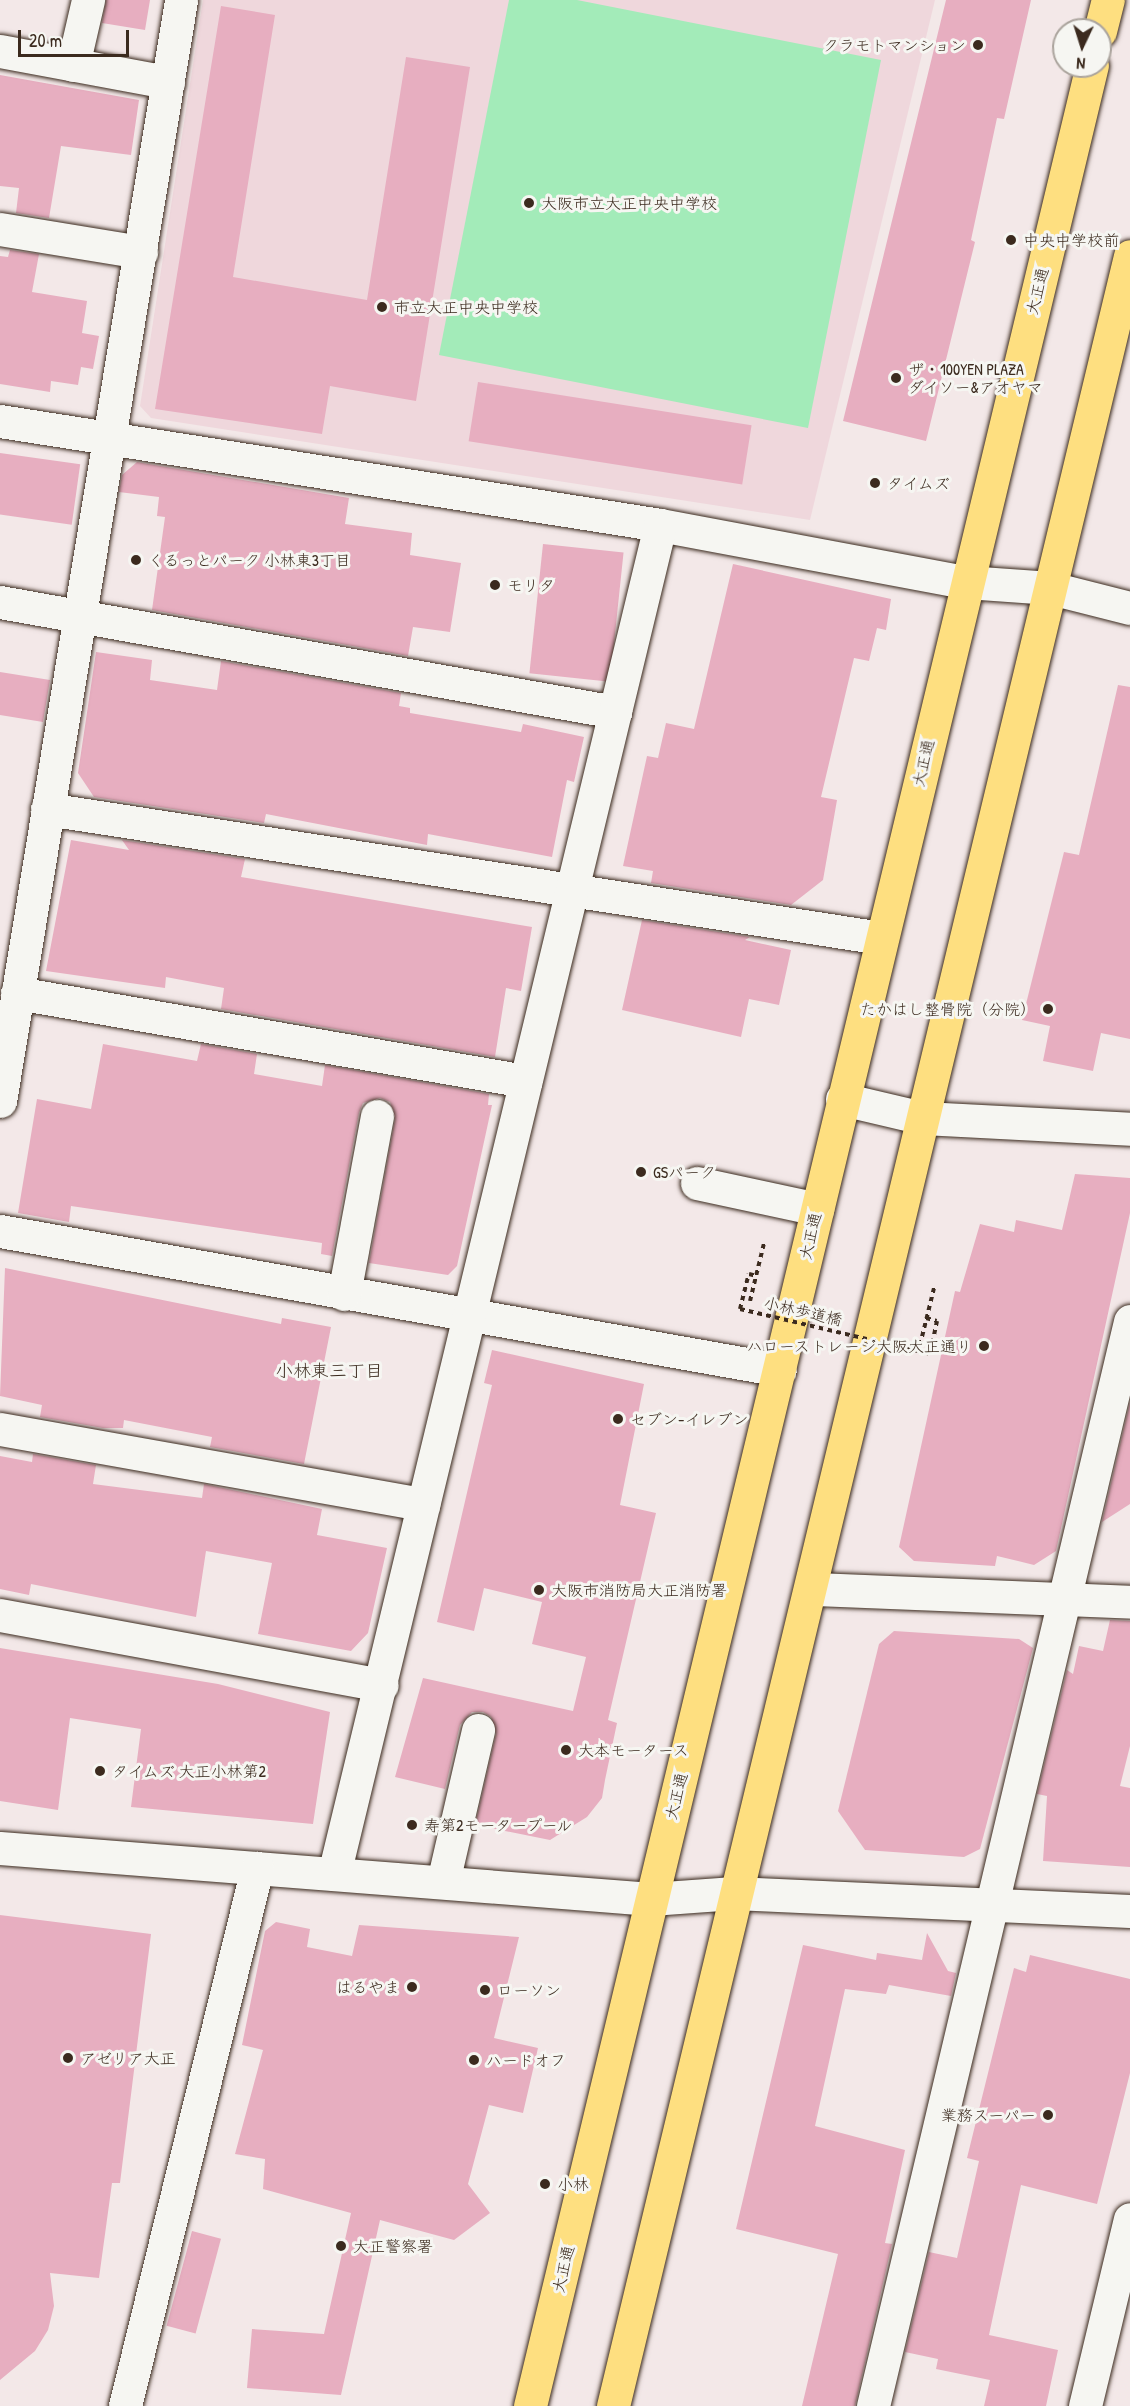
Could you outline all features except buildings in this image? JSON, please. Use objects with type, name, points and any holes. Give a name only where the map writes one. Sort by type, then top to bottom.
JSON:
[{"type":"main road","points":[[1104,18],[1108,0]]},
{"type":"main road","name":"大正通","points":[[530,2406],[780,1370],[842,1099],[966,582],[1089,78]]},
{"type":"main road","points":[[614,2406],[734,1893],[813,1589],[923,1118],[1130,256]]},
{"type":"street","points":[[73,65],[88,0]]},
{"type":"street","points":[[1,1087],[181,0]]},
{"type":"street","points":[[0,51],[168,82]]},
{"type":"street","points":[[0,230],[141,252]]},
{"type":"street","points":[[0,421],[660,525],[966,582],[1051,588],[1130,608]]},
{"type":"street","points":[[334,1874],[382,1685],[467,1317],[660,525]]},
{"type":"street","points":[[0,603],[615,712]]},
{"type":"street","points":[[47,808],[571,893],[881,938]]},
{"type":"street","points":[[17,993],[525,1081]]},
{"type":"street","points":[[842,1099],[923,1118],[1130,1129]]},
{"type":"street","points":[[344,1294],[377,1116]]},
{"type":"street","points":[[697,1183],[817,1209]]},
{"type":"street","points":[[0,1232],[467,1317],[780,1370]]},
{"type":"street","points":[[873,2406],[1130,1321]]},
{"type":"street","points":[[0,1429],[423,1504]]},
{"type":"street","points":[[813,1589],[1130,1602]]},
{"type":"street","points":[[0,1615],[382,1685]]},
{"type":"street","points":[[443,1882],[478,1730]]},
{"type":"street","points":[[0,1848],[651,1899],[734,1893],[1130,1911]]},
{"type":"street","points":[[125,2406],[257,1868]]},
{"type":"street","points":[[1085,2406],[1123,2279],[1130,2218]]},
{"type":"path","points":[[750,1301],[764,1243]]},
{"type":"path","name":"小林歩道橋","points":[[757,1276],[748,1274],[740,1309],[930,1354],[938,1321],[927,1318]]},
{"type":"path","points":[[920,1345],[934,1288]]},
{"type":"shaded area","name":"大阪市立大正中央中学校","points":[[203,0],[935,0],[810,520],[151,418],[140,406]]},
{"type":"green space","points":[[509,0],[577,0],[881,60],[808,428],[439,355]]},
{"type":"place","name":"クラモトマンション","points":[[978,45]]},
{"type":"place","name":"大阪市立大正中央中学校","points":[[529,203]]},
{"type":"place","name":"中央中学校前","points":[[1011,240]]},
{"type":"place","name":"市立大正中央中学校","points":[[382,307]]},
{"type":"place","name":"ザ・100YEN PLAZA ダイソー&アオヤマ","points":[[896,378]]},
{"type":"place","name":"タイムズ","points":[[875,483]]},
{"type":"place","name":"くるっとパーク 小林東3丁目","points":[[136,560]]},
{"type":"place","name":"モリタ","points":[[495,585]]},
{"type":"place","name":"たかはし整骨院（分院）","points":[[1048,1009]]},
{"type":"place","name":"GSパーク","points":[[641,1172]]},
{"type":"place","name":"ハローストレージ大阪大正通り","points":[[984,1346]]},
{"type":"place","name":"セブン-イレブン","points":[[618,1419]]},
{"type":"place","name":"大阪市消防局大正消防署","points":[[539,1590]]},
{"type":"place","name":"大本モータース","points":[[566,1750]]},
{"type":"place","name":"タイムズ 大正小林第2","points":[[100,1771]]},
{"type":"place","name":"寿第2モータープール","points":[[412,1825]]},
{"type":"place","name":"はるやま","points":[[412,1987]]},
{"type":"place","name":"ローソン","points":[[485,1990]]},
{"type":"place","name":"アゼリア大正","points":[[68,2058]]},
{"type":"place","name":"ハードオフ","points":[[474,2060]]},
{"type":"place","name":"業務スーパー","points":[[1048,2115]]},
{"type":"place","name":"小林","points":[[545,2184]]},
{"type":"place","name":"大正警察署","points":[[341,2246]]},
{"type":"district","name":"小林東三丁目","points":[[329,1371]]}]
